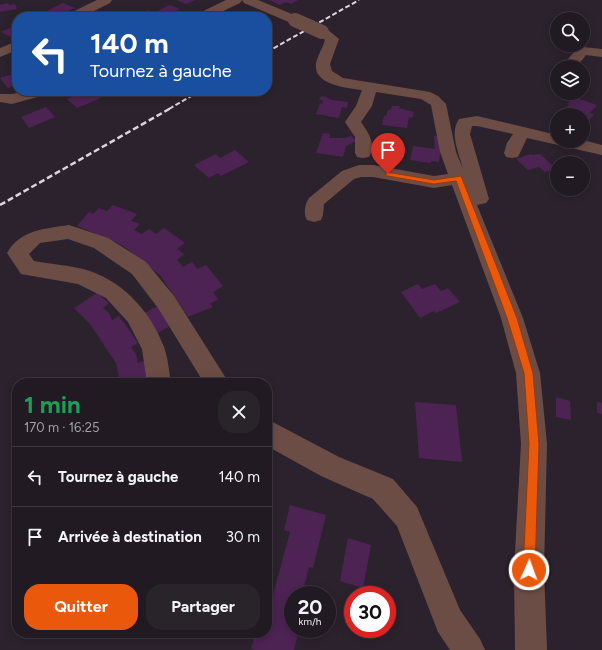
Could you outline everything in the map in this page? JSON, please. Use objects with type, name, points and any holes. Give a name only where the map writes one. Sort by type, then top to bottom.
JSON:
[{"type":"street","points":[[82,12],[106,0]]},
{"type":"street","points":[[211,12],[236,0]]},
{"type":"street","points":[[248,0],[322,32],[332,39],[323,60],[326,74],[332,79],[340,82],[425,95],[433,99],[438,104],[448,152],[512,318],[528,373],[534,444],[529,570],[531,650]]},
{"type":"street","points":[[0,53],[12,47]]},
{"type":"street","points":[[575,60],[583,51],[602,53]]},
{"type":"street","points":[[363,153],[364,137],[353,122],[364,106],[370,87]]},
{"type":"street","points":[[0,98],[12,99],[24,96]]},
{"type":"street","points":[[476,224],[484,216],[462,134],[465,122],[477,121],[550,138]]},
{"type":"street","points":[[512,154],[515,143],[523,132]]},
{"type":"street","points":[[590,147],[602,150]]},
{"type":"street","points":[[314,215],[315,202],[348,175],[359,171],[373,171],[434,182],[458,178]]},
{"type":"street","points":[[158,378],[153,348],[136,316],[113,292],[82,277],[28,268],[17,254],[35,237],[69,232],[101,242],[138,268],[166,302],[214,378]]},
{"type":"street","points":[[272,434],[330,467],[383,489],[407,517],[449,621],[470,650]]},
{"type":"building","points":[[176,0],[195,0],[186,4]]},
{"type":"building","points":[[269,0],[298,0],[291,4],[286,2],[280,5]]},
{"type":"building","points":[[8,3],[9,5],[15,4],[17,9],[0,12],[0,5]]},
{"type":"building","points":[[63,3],[75,8],[66,12],[45,12]]},
{"type":"building","points":[[170,5],[180,9],[174,12],[156,12]]},
{"type":"building","points":[[12,27],[12,38],[1,32]]},
{"type":"building","points":[[12,74],[12,86],[8,88],[0,78]]},
{"type":"building","points":[[74,96],[98,96],[101,98],[77,108],[67,99]]},
{"type":"building","points":[[321,96],[332,100],[348,102],[347,108],[342,107],[339,118],[316,114],[320,103],[322,104],[323,100],[319,100]]},
{"type":"building","points":[[571,100],[583,100],[597,105],[590,113],[590,108],[566,108],[569,105],[567,104]]},
{"type":"building","points":[[392,106],[400,106],[399,108],[414,112],[412,118],[409,117],[407,128],[382,125],[384,116],[386,116],[388,110],[391,110]]},
{"type":"building","points":[[46,107],[55,117],[29,128],[21,117]]},
{"type":"building","points":[[590,113],[594,115],[590,119]]},
{"type":"building","points":[[323,133],[330,134],[329,138],[345,138],[351,136],[357,141],[346,146],[343,157],[316,153]]},
{"type":"building","points":[[434,136],[442,136],[439,162],[431,161],[431,163],[410,160],[413,146],[435,149]]},
{"type":"building","points":[[235,150],[249,162],[221,176],[218,173],[209,178],[194,165],[216,154],[220,158]]},
{"type":"building","points":[[531,154],[540,154],[550,163],[550,171],[545,172],[539,167],[528,170],[516,159]]},
{"type":"building","points":[[113,205],[137,214],[131,221],[140,224],[134,230],[142,234],[149,229],[156,234],[164,228],[185,243],[177,249],[184,254],[177,260],[183,267],[192,262],[197,269],[206,265],[223,286],[213,292],[218,299],[210,304],[213,307],[188,317],[160,275],[122,245],[77,226],[89,212],[93,214],[99,208],[107,211]]},
{"type":"building","points":[[418,284],[422,289],[435,284],[441,291],[448,288],[460,302],[436,313],[434,311],[420,318],[401,292]]},
{"type":"building","points":[[97,293],[109,303],[103,308],[109,313],[112,320],[119,316],[138,343],[131,347],[136,354],[138,363],[146,360],[150,378],[119,378],[116,363],[90,324],[74,308]]},
{"type":"building","points":[[157,306],[170,326],[156,334],[143,314]]},
{"type":"building","points":[[556,397],[570,401],[571,420],[556,417]]},
{"type":"building","points":[[415,402],[456,405],[462,462],[419,458]]},
{"type":"building","points":[[597,402],[602,403],[602,414],[597,413]]},
{"type":"building","points":[[290,505],[326,515],[313,568],[309,567],[304,586],[284,586],[284,638],[297,638],[294,650],[251,649],[254,638],[272,638],[272,599],[290,532],[284,530]]},
{"type":"building","points":[[348,538],[371,545],[363,586],[356,586],[340,581]]},
{"type":"railway","points":[[272,49],[359,0]]},
{"type":"railway","points":[[169,109],[191,96]]},
{"type":"railway","points":[[0,205],[171,108]]},
{"type":"route","points":[[388,174],[434,182],[458,178],[512,318],[528,373],[534,444],[529,570]]}]
